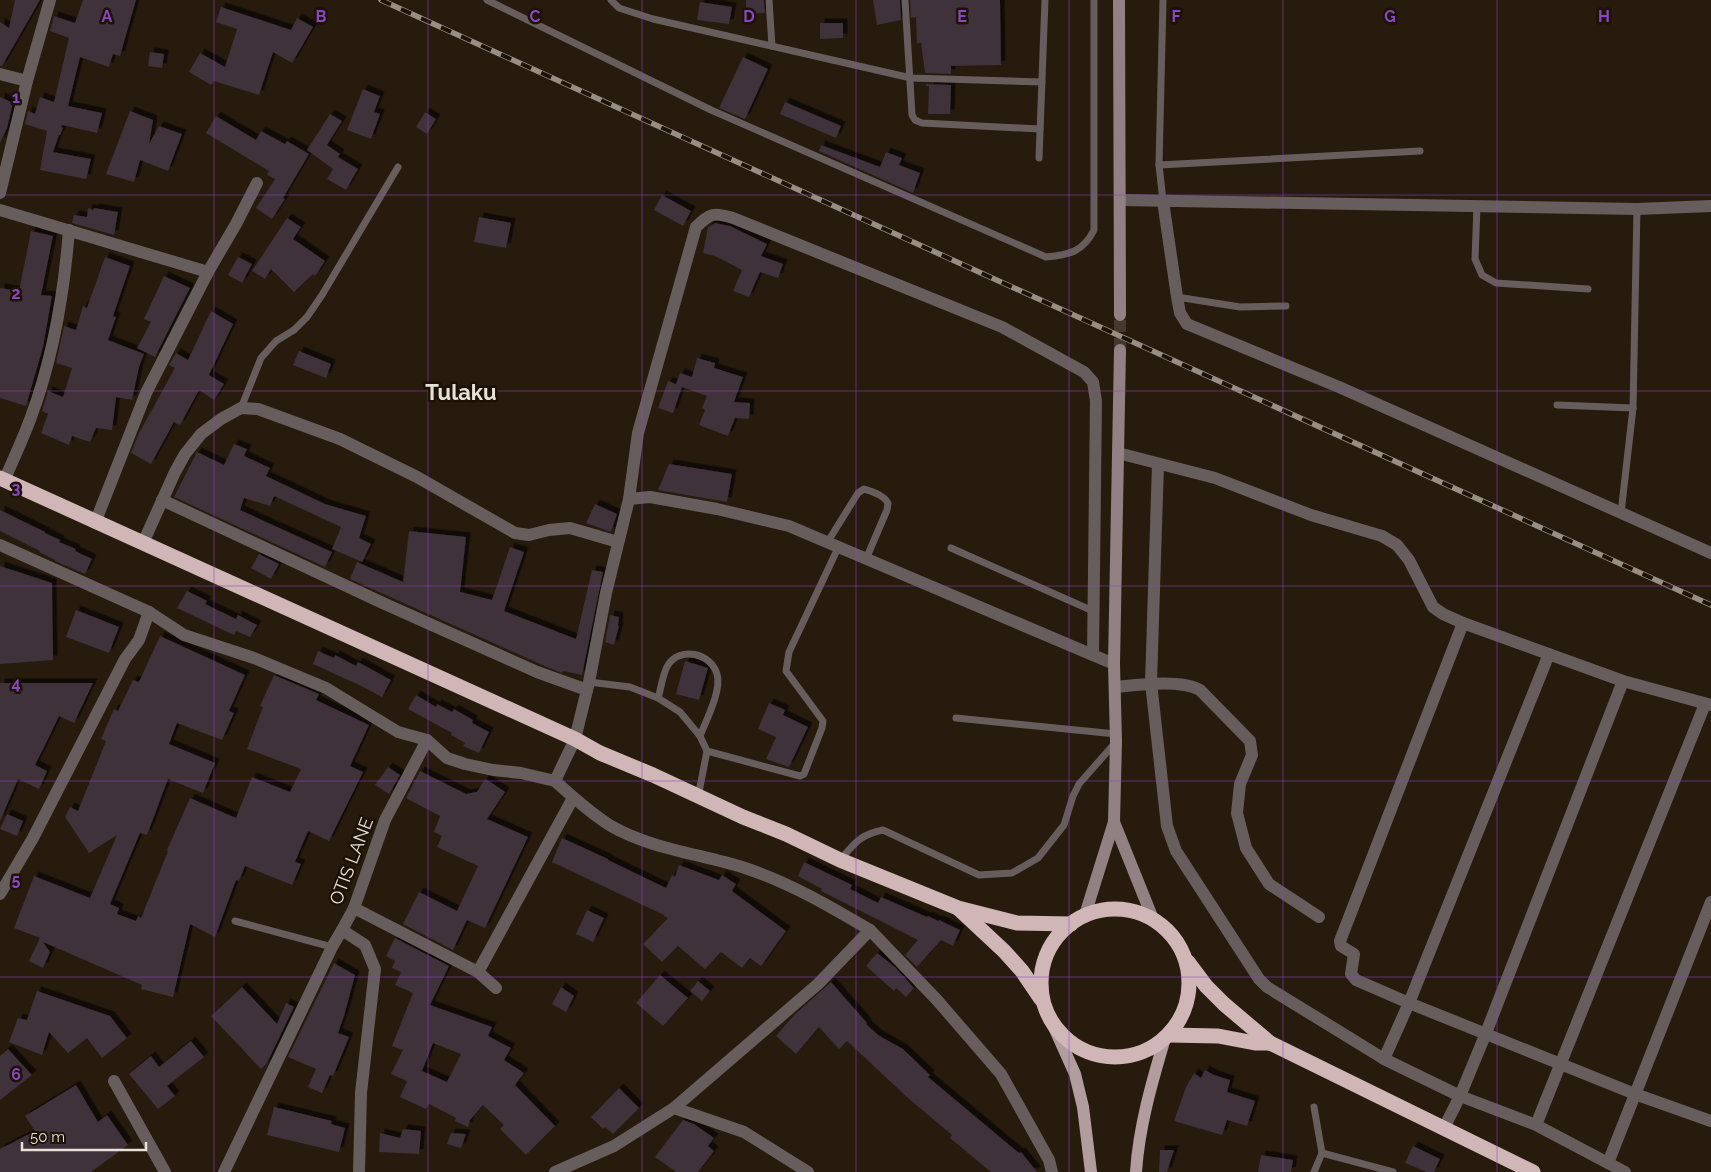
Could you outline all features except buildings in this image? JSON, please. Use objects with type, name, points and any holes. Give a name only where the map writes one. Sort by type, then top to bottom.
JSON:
[{"type":"highway","points":[[2,480],[575,739],[600,753],[743,818],[786,834],[899,885],[958,908],[1017,923],[1071,924]]},
{"type":"highway","points":[[958,908],[1004,951],[1022,971],[1042,1001],[1053,1025],[1070,1044],[1093,1055],[1119,1058],[1144,1052],[1167,1037],[1181,1018],[1188,998],[1189,977],[1184,956]]},
{"type":"highway","points":[[1042,1001],[1040,984],[1042,966],[1048,950],[1058,936],[1071,924],[1085,916],[1102,910],[1119,909],[1137,912],[1153,919],[1166,929],[1206,986],[1270,1043],[1533,1172]]},
{"type":"highway","points":[[1167,1037],[1218,1036],[1255,1044],[1270,1043]]},
{"type":"main road","points":[[1053,1025],[1075,1074],[1083,1106],[1091,1172]]},
{"type":"main road","points":[[1136,1172],[1137,1154],[1145,1112],[1167,1037]]},
{"type":"street","points":[[0,193],[27,82],[50,0]]},
{"type":"street","points":[[1119,0],[1120,315]]},
{"type":"street","points":[[0,74],[27,82]]},
{"type":"street","points":[[95,523],[146,393],[208,272],[257,183]]},
{"type":"street","points":[[1121,200],[1636,210],[1711,206]]},
{"type":"street","points":[[1163,201],[1180,313],[1187,324],[1339,387],[1711,554]]},
{"type":"street","points":[[0,210],[208,272]]},
{"type":"street","points":[[555,781],[575,739],[588,686],[606,594],[629,499],[638,433],[696,227],[708,216],[720,214],[733,218],[1002,327],[1084,372],[1093,382],[1096,401],[1093,656]]},
{"type":"street","points":[[2,480],[31,416],[47,366],[66,272],[69,230]]},
{"type":"street","points":[[1085,916],[1114,822],[1116,738],[1114,664],[1120,350]]},
{"type":"street","points":[[143,543],[185,454],[201,434],[221,419],[241,408],[258,409],[340,439],[417,477],[515,533],[529,535],[549,530],[570,528],[618,542]]},
{"type":"street","points":[[1118,453],[1215,478],[1312,515],[1382,536],[1397,545],[1409,560],[1433,607],[1443,614],[1623,681],[1708,704],[1536,1125]]},
{"type":"street","points":[[1158,464],[1151,684],[1167,826],[1176,851],[1259,979],[1267,987],[1384,1059],[1460,1096],[1536,1125],[1625,1172]]},
{"type":"street","points":[[629,499],[650,497],[717,509],[789,526],[1114,664]]},
{"type":"street","points":[[162,500],[536,672],[588,686]]},
{"type":"street","points":[[0,546],[149,612],[184,635],[254,658],[326,688],[398,732],[426,740],[447,758],[474,766],[521,773],[555,781],[591,813],[613,827],[647,842],[757,872],[800,890],[870,930],[937,1000],[1001,1074],[1050,1160],[1052,1172]]},
{"type":"street","points":[[0,894],[33,838],[125,659],[139,640],[149,612]]},
{"type":"street","points":[[1463,623],[1340,941],[1341,946],[1354,954],[1352,977],[1635,1094],[1711,1120]]},
{"type":"street","points":[[1384,1059],[1409,1002],[1549,654]]},
{"type":"street","points":[[1444,1128],[1460,1096],[1486,1033],[1623,681]]},
{"type":"street","points":[[1115,687],[1151,684],[1192,685],[1200,690],[1250,741],[1252,755],[1240,784],[1237,813],[1246,848],[1269,884],[1319,917]]},
{"type":"street","name":"OTIS LANE","points":[[359,1172],[361,1093],[375,969],[365,945],[342,930],[354,908],[385,820],[426,740]]},
{"type":"street","points":[[478,972],[573,798]]},
{"type":"street","points":[[1114,822],[1153,919]]},
{"type":"street","points":[[1608,1163],[1711,902]]},
{"type":"street","points":[[354,908],[478,972],[496,988]]},
{"type":"street","points":[[224,1172],[332,947],[342,930]]},
{"type":"street","points":[[555,1172],[614,1146],[674,1108],[818,984],[870,930]]},
{"type":"street","points":[[114,1081],[165,1172]]},
{"type":"street","points":[[674,1108],[744,1132],[808,1172]]},
{"type":"lane","points":[[487,0],[711,110],[1046,257],[1062,256],[1079,250],[1089,240],[1094,230],[1094,0]]},
{"type":"lane","points":[[611,0],[619,8],[654,19],[911,78],[1042,82]]},
{"type":"lane","points":[[769,0],[772,46]]},
{"type":"lane","points":[[905,0],[912,115],[915,120],[922,123],[1040,130]]},
{"type":"lane","points":[[1038,158],[1045,0]]},
{"type":"lane","points":[[1163,0],[1159,165],[1163,201]]},
{"type":"lane","points":[[1159,165],[1420,151]]},
{"type":"lane","points":[[241,408],[261,358],[276,341],[294,330],[307,317],[322,296],[398,167]]},
{"type":"lane","points":[[1476,206],[1475,259],[1482,274],[1496,283],[1588,289]]},
{"type":"lane","points":[[1621,513],[1633,408],[1636,210]]},
{"type":"lane","points":[[1177,297],[1240,307],[1286,306]]},
{"type":"lane","points":[[1557,405],[1633,408]]},
{"type":"lane","points":[[707,751],[800,776],[804,774],[823,721],[786,671],[789,652],[833,545],[858,493],[864,489],[884,498],[888,503],[887,510],[866,559]]},
{"type":"lane","points":[[951,548],[1094,611]]},
{"type":"lane","points":[[658,698],[668,665],[677,656],[692,654],[708,660],[717,674],[716,694],[700,736]]},
{"type":"lane","points":[[588,686],[630,687],[658,698],[680,712],[700,736],[707,751],[698,797]]},
{"type":"lane","points":[[956,718],[1116,738]]},
{"type":"lane","points":[[840,860],[860,838],[869,833],[883,830],[979,875],[1012,873],[1038,858],[1064,825],[1073,796],[1079,784],[1116,738]]},
{"type":"lane","points":[[235,921],[332,947]]},
{"type":"lane","points":[[1314,1107],[1322,1153],[1314,1172]]},
{"type":"lane","points":[[1322,1153],[1365,1168],[1393,1172]]},
{"type":"tunnel","points":[[1120,315],[1120,350]]},
{"type":"railway","points":[[381,0],[1711,605]]},
{"type":"district","name":"Tulaku","points":[[461,392]]}]
